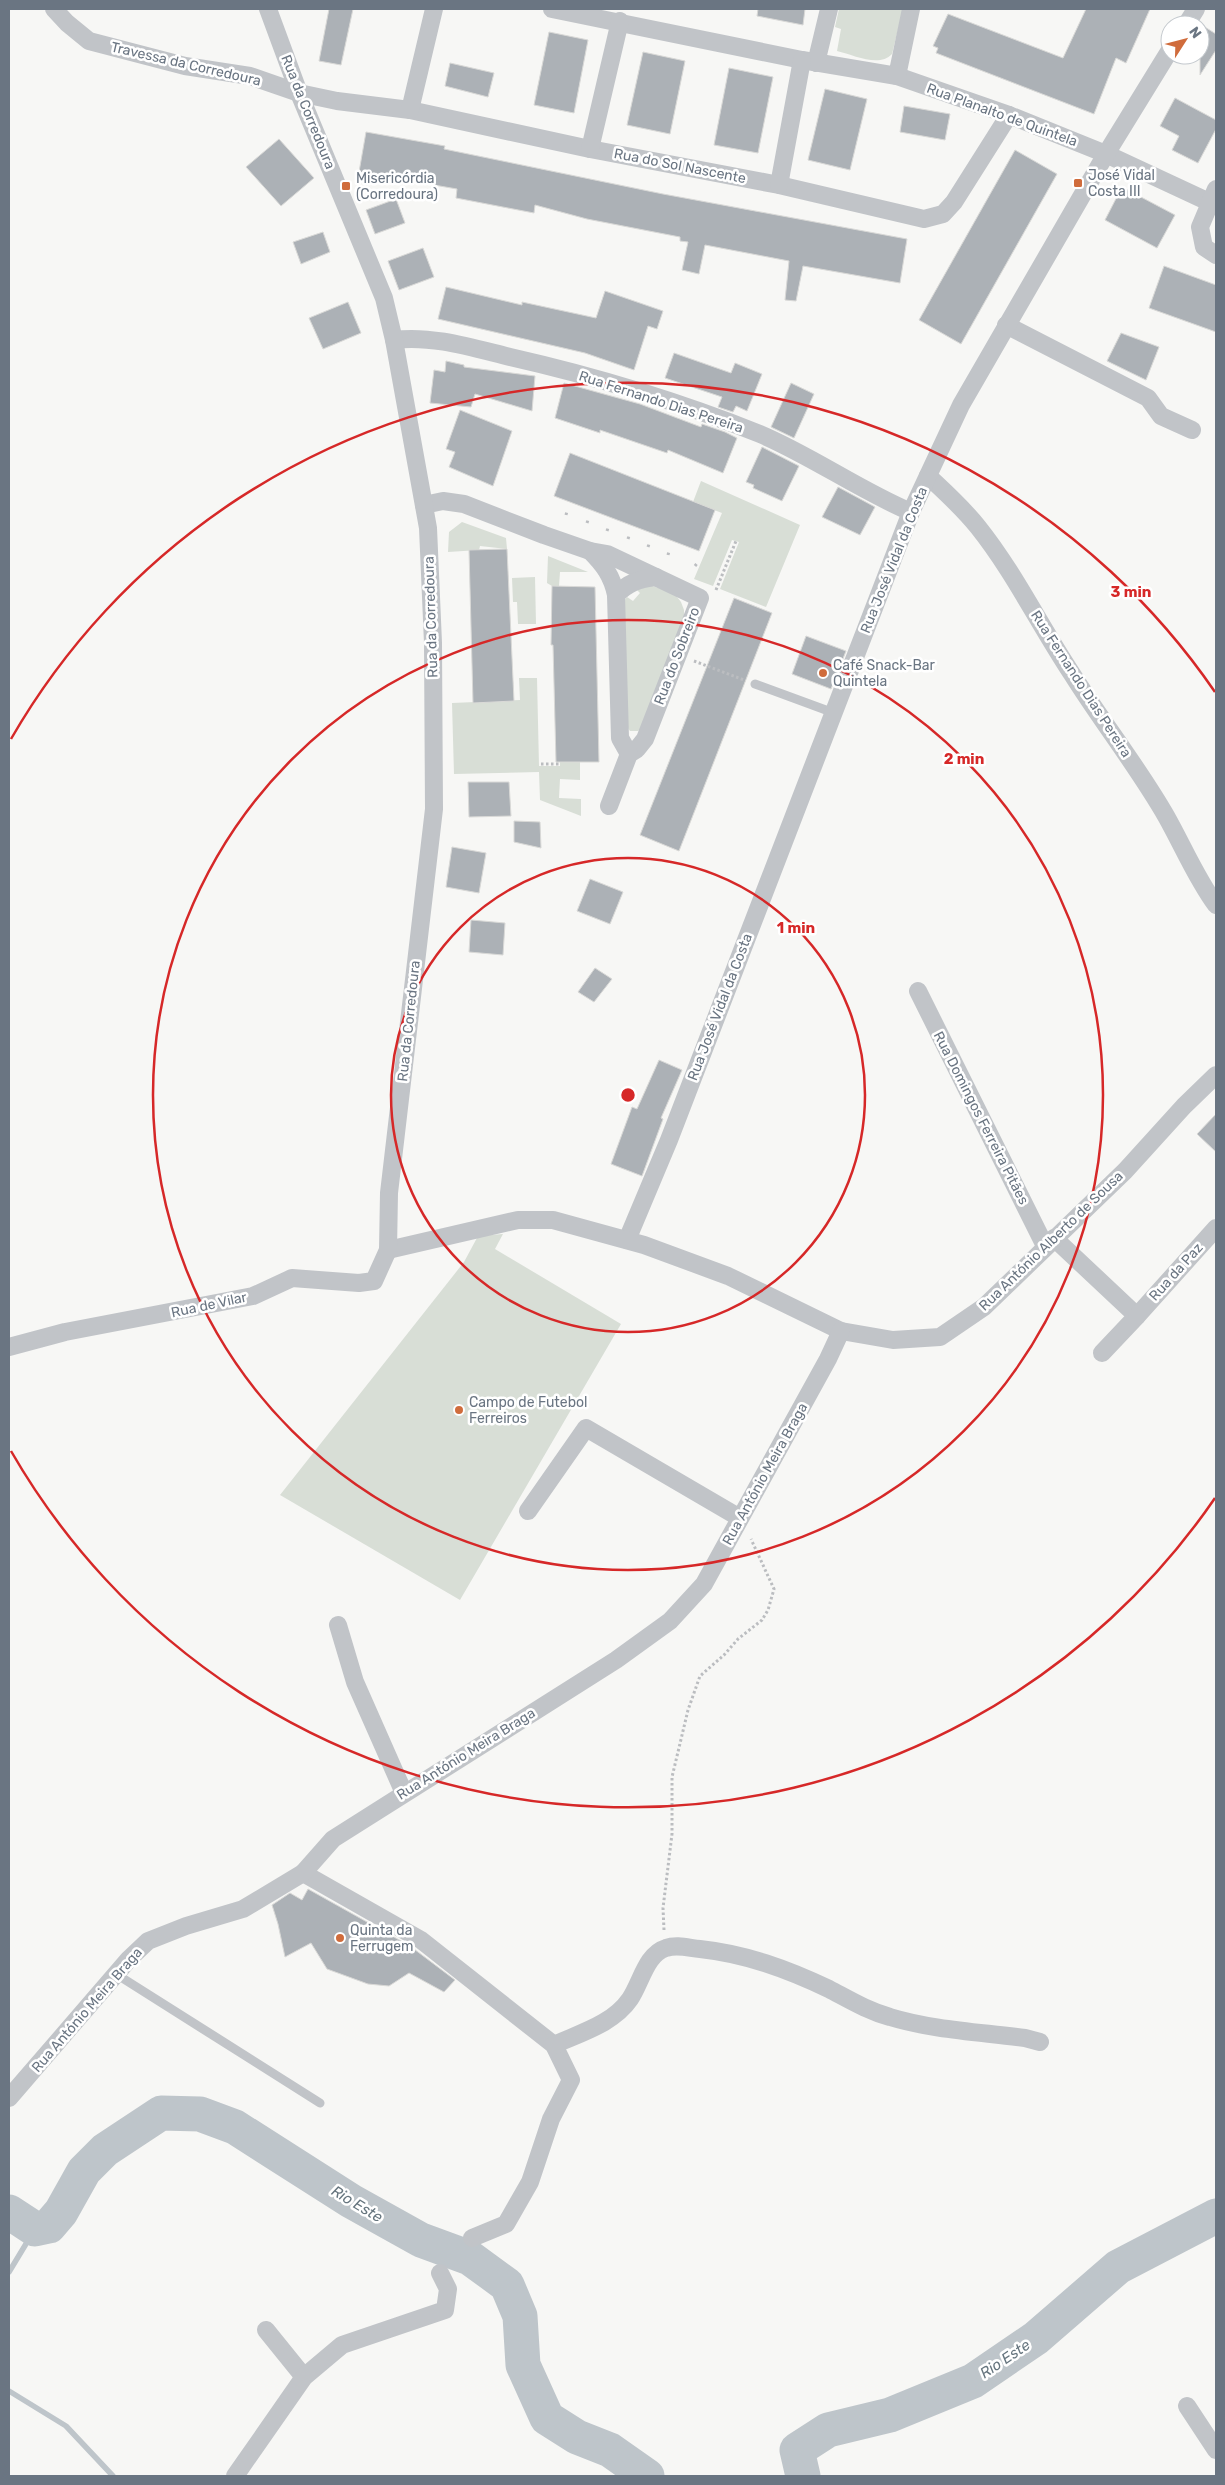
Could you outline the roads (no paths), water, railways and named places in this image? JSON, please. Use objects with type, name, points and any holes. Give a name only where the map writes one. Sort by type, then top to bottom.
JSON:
[{"type":"street","name":"Travessa da Corredoura","points":[[54,9],[67,24],[89,41],[186,66],[250,76],[299,93]]},
{"type":"street","name":"Rua da Corredoura","points":[[268,9],[299,93],[384,298],[394,340],[428,528],[433,643],[434,809],[389,1193],[388,1250]]},
{"type":"street","points":[[410,110],[434,9]]},
{"type":"street","name":"Rua Planalto de Quintela","points":[[552,9],[809,62],[898,76],[1009,115],[1212,196]]},
{"type":"street","points":[[779,185],[809,62],[829,9]]},
{"type":"street","points":[[898,76],[911,9]]},
{"type":"street","points":[[590,149],[620,22]]},
{"type":"street","name":"Rua José Vidal da Costa","points":[[627,1240],[669,1140],[911,512],[961,405],[1106,154],[1161,65]]},
{"type":"street","name":"Rua do Sol Nascente","points":[[299,93],[337,101],[410,110],[590,149],[779,185],[924,219],[942,214],[954,202],[1009,115]]},
{"type":"street","points":[[1212,196],[1200,227],[1204,247],[1216,255]]},
{"type":"street","points":[[1006,325],[1148,398],[1160,416],[1192,430]]},
{"type":"street","name":"Rua Fernando Dias Pereira","points":[[394,340],[412,339],[466,346],[553,366],[670,402],[760,435],[911,512]]},
{"type":"street","name":"Rua Fernando Dias Pereira","points":[[928,476],[951,497],[978,527],[998,555],[1090,703],[1136,767],[1166,816],[1206,892],[1216,905]]},
{"type":"street","name":"Rua do Sobreiro","points":[[424,505],[443,501],[464,504],[590,551],[607,554],[700,598],[645,739],[637,750],[628,754],[609,806]]},
{"type":"street","name":"Rua do Sobreiro","points":[[590,551],[604,565],[612,580],[616,595],[620,738],[628,754]]},
{"type":"street","points":[[616,595],[630,583],[639,579],[656,577]]},
{"type":"street","name":"Rua Domingos Ferreira Pitães","points":[[918,991],[1050,1242]]},
{"type":"street","name":"Rua António Alberto de Sousa","points":[[847,1331],[894,1340],[940,1337],[984,1307],[1213,1083]]},
{"type":"street","points":[[388,1250],[518,1220],[553,1220],[627,1240],[728,1276],[847,1331]]},
{"type":"street","name":"Rua da Paz","points":[[1102,1353],[1216,1228]]},
{"type":"street","points":[[1050,1242],[1137,1316]]},
{"type":"street","name":"Rua de Vilar","points":[[9,1347],[65,1332],[253,1296],[292,1278],[359,1283],[374,1281],[388,1250]]},
{"type":"street","name":"Rua António Meira Braga","points":[[9,2098],[116,1974],[148,1941],[186,1926],[243,1909],[303,1872],[333,1839],[616,1660],[670,1621],[704,1584],[828,1359],[847,1331]]},
{"type":"street","points":[[528,1511],[586,1428],[740,1518]]},
{"type":"street","points":[[338,1625],[355,1682],[404,1793]]},
{"type":"street","points":[[303,1872],[421,1940],[554,2045],[572,2080],[551,2119],[530,2182],[506,2224],[472,2238]]},
{"type":"street","points":[[554,2045],[614,2016],[629,2000],[644,1970],[655,1955],[665,1948],[676,1946],[730,1952],[762,1961],[829,1990],[865,2010],[914,2024],[1025,2038],[1040,2042]]},
{"type":"street","points":[[235,2476],[304,2377],[342,2345],[445,2310],[448,2288],[440,2273]]},
{"type":"street","points":[[266,2330],[304,2377]]},
{"type":"street","points":[[1187,2406],[1216,2450]]},
{"type":"lane","points":[[753,683],[834,713]]},
{"type":"lane","points":[[116,1974],[320,2103]]},
{"type":"waterway","name":"Rio Este","points":[[9,2212],[35,2229],[49,2226],[61,2212],[84,2171],[105,2150],[161,2113],[200,2114],[235,2127],[351,2201],[421,2240],[470,2258],[507,2285],[520,2316],[523,2365],[547,2418],[577,2437],[610,2450],[647,2476]]},
{"type":"waterway","name":"Rio Este","points":[[803,2476],[797,2450],[828,2430],[890,2415],[973,2381],[1036,2338],[1118,2267],[1216,2216]]},
{"type":"waterway","points":[[9,2272],[35,2229]]},
{"type":"waterway","points":[[9,2391],[66,2426],[113,2476]]},
{"type":"place","name":"José Vidal Costa III","points":[[1078,183]]},
{"type":"place","name":"Misericórdia (Corredoura)","points":[[346,186]]},
{"type":"place","name":"Café Snack-Bar Quintela","points":[[823,673]]},
{"type":"place","name":"Campo de Futebol Ferreiros","points":[[459,1410]]},
{"type":"place","name":"Quinta da Ferrugem","points":[[340,1938]]}]
